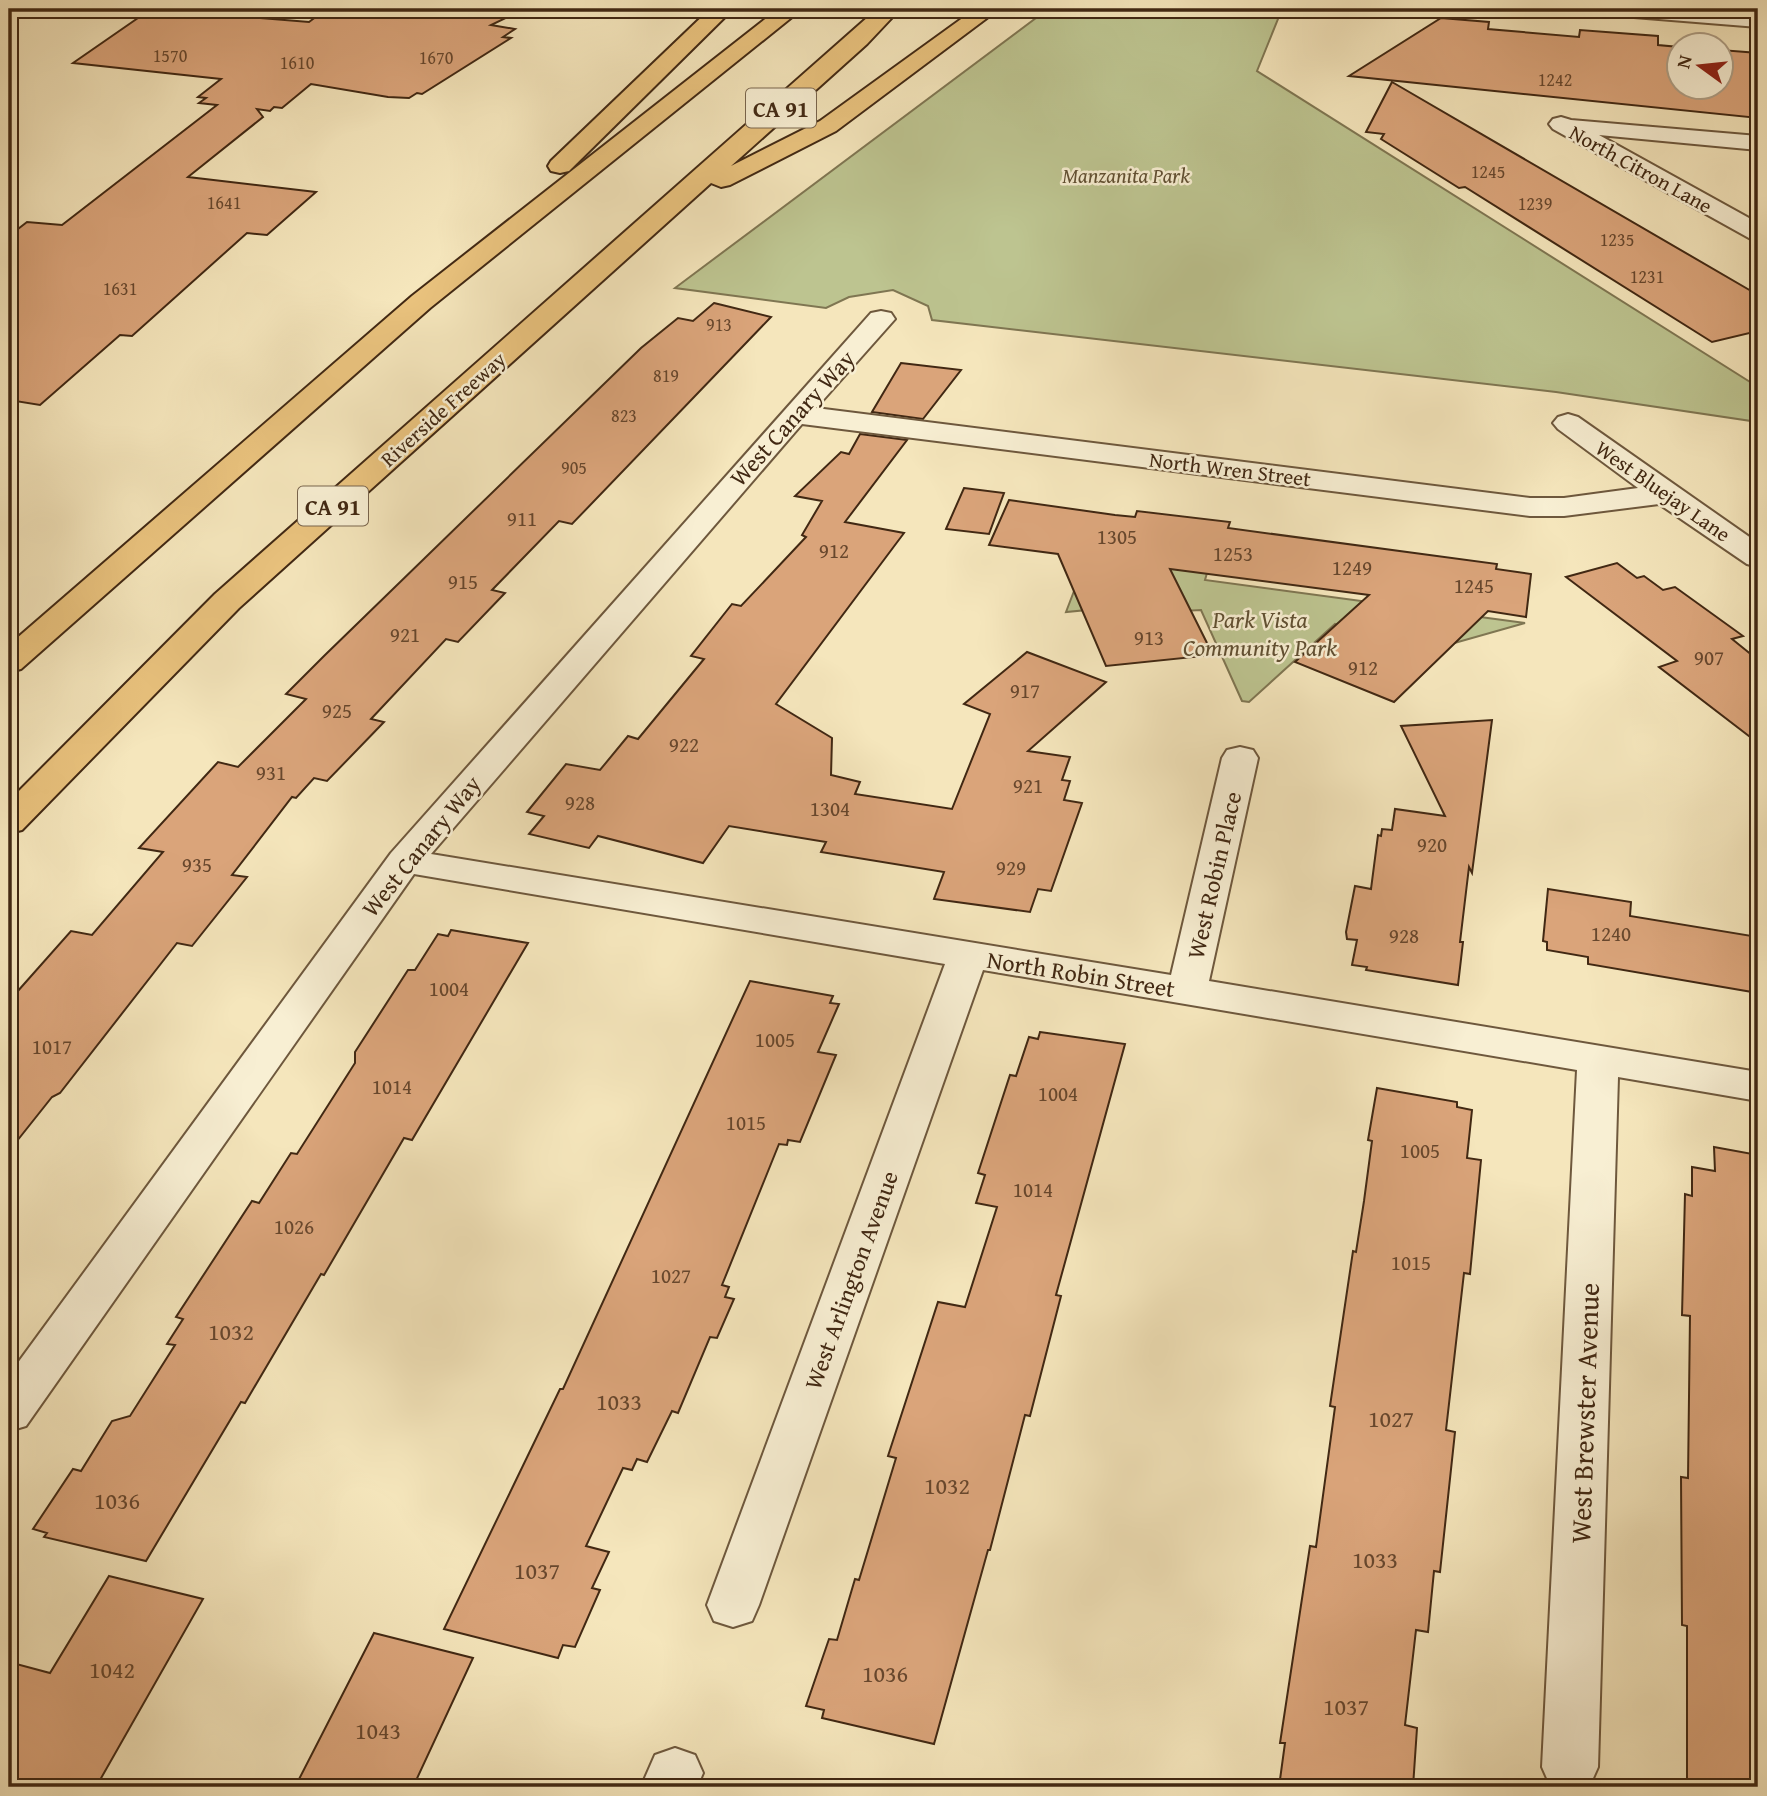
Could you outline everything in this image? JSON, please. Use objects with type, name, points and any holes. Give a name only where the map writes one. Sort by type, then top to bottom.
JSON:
[{"type":"highway","points":[[421,302],[722,9]]},
{"type":"highway","name":"CA 91","points":[[9,662],[421,302],[791,9]]},
{"type":"highway","name":"Riverside Freeway","points":[[9,822],[227,600],[889,9]]},
{"type":"highway","points":[[672,205],[828,125],[988,9]]},
{"type":"street","points":[[1609,9],[1758,21]]},
{"type":"street","name":"North Citron Lane","points":[[1758,143],[1561,124],[1758,233]]},
{"type":"street","name":"West Canary Way","points":[[9,1412],[404,861],[881,319]]},
{"type":"street","name":"North Wren Street","points":[[795,414],[1530,507],[1564,508],[1665,494]]},
{"type":"street","name":"West Bluejay Lane","points":[[1569,424],[1758,557]]},
{"type":"street","name":"West Robin Place","points":[[1188,991],[1240,758]]},
{"type":"street","name":"North Robin Street","points":[[404,861],[1758,1086]]},
{"type":"street","name":"West Arlington Avenue","points":[[733,1605],[968,955]]},
{"type":"street","name":"West Brewster Avenue","points":[[1570,1767],[1598,1059]]},
{"type":"green space","name":"Manzanita Park","points":[[1048,9],[1282,9],[1257,71],[1758,387],[1758,422],[1556,392],[932,320],[928,306],[893,290],[849,297],[826,308],[675,288]]},
{"type":"green space","name":"Park Vista Community Park","points":[[1084,565],[1209,566],[1205,580],[1525,623],[1444,646],[1380,641],[1335,624],[1249,702],[1242,701],[1201,610],[1163,612],[1160,603],[1066,612]]},
{"type":"building","points":[[151,9],[309,22],[321,13],[354,16],[364,9],[524,9],[491,25],[515,29],[503,37],[511,38],[422,94],[417,93],[409,98],[388,97],[311,84],[282,108],[274,107],[270,111],[257,109],[263,117],[188,177],[316,192],[267,235],[247,233],[132,336],[120,335],[40,405],[9,400],[9,236],[27,222],[62,225],[217,105],[199,103],[206,98],[198,97],[221,79],[73,63]]},
{"type":"building","points":[[1441,18],[1489,22],[1488,29],[1579,37],[1580,30],[1658,36],[1658,45],[1666,46],[1666,102],[1736,102],[1736,51],[1758,53],[1758,118],[1349,76]]},
{"type":"building","points":[[1392,82],[1758,295],[1758,331],[1712,342],[1465,187],[1459,188],[1381,139],[1384,134],[1366,132]]},
{"type":"building","points":[[714,303],[771,317],[572,524],[559,521],[492,590],[505,593],[458,642],[446,639],[371,719],[384,722],[327,781],[314,778],[296,798],[292,797],[232,875],[247,877],[192,946],[177,943],[60,1093],[52,1097],[9,1151],[9,1001],[71,931],[92,935],[163,852],[139,848],[218,762],[238,767],[306,699],[286,694],[324,656],[641,348],[678,318],[693,321]]},
{"type":"building","points":[[901,363],[961,370],[923,419],[872,412]]},
{"type":"building","points":[[860,434],[907,440],[845,522],[904,533],[776,704],[832,738],[831,775],[860,782],[855,794],[952,809],[990,714],[964,704],[1027,652],[1106,682],[1028,751],[1070,757],[1062,780],[1070,781],[1064,800],[1082,803],[1051,891],[1038,889],[1030,912],[934,899],[944,872],[821,852],[826,842],[729,826],[703,863],[598,836],[589,848],[529,834],[544,816],[527,812],[566,764],[600,770],[628,736],[638,739],[704,659],[691,656],[732,604],[741,606],[806,537],[802,535],[822,501],[795,496],[841,452],[849,454]]},
{"type":"building","points":[[964,488],[1004,493],[989,534],[946,529]]},
{"type":"building","points":[[1009,500],[1135,517],[1137,511],[1230,522],[1228,528],[1497,564],[1496,569],[1531,574],[1526,617],[1488,611],[1394,702],[1295,662],[1369,595],[1170,569],[1213,655],[1106,666],[1058,554],[989,545]]},
{"type":"building","points":[[1617,563],[1637,578],[1644,576],[1663,590],[1675,587],[1743,636],[1732,639],[1758,660],[1758,743],[1659,667],[1677,661],[1566,577]]},
{"type":"building","points":[[1492,720],[1472,873],[1469,867],[1458,985],[1366,970],[1367,967],[1352,965],[1357,940],[1347,939],[1346,932],[1355,886],[1371,889],[1378,835],[1381,836],[1382,829],[1392,830],[1395,809],[1445,816],[1401,726]]},
{"type":"building","points":[[1548,889],[1631,902],[1630,916],[1758,937],[1758,993],[1588,964],[1588,957],[1547,950],[1547,942],[1543,941]]},
{"type":"building","points":[[451,930],[528,943],[412,1140],[404,1138],[324,1275],[321,1274],[245,1403],[241,1402],[146,1561],[44,1537],[47,1533],[33,1529],[73,1469],[81,1471],[112,1421],[130,1416],[175,1345],[167,1344],[183,1319],[176,1317],[252,1201],[259,1203],[291,1153],[297,1154],[355,1063],[355,1052],[408,970],[415,970],[438,934],[448,936]]},
{"type":"building","points":[[750,981],[833,996],[830,1003],[839,1004],[818,1052],[836,1055],[800,1142],[788,1140],[787,1145],[779,1144],[722,1285],[729,1287],[725,1297],[734,1299],[717,1338],[710,1337],[678,1413],[672,1411],[647,1462],[637,1459],[632,1470],[623,1468],[586,1546],[609,1552],[592,1588],[600,1590],[575,1647],[563,1645],[558,1658],[444,1629],[560,1389],[563,1389]]},
{"type":"building","points":[[1040,1032],[1125,1044],[1056,1295],[1061,1296],[1030,1416],[1025,1415],[990,1550],[934,1744],[822,1718],[824,1710],[806,1706],[829,1639],[837,1640],[855,1579],[859,1580],[896,1458],[888,1456],[938,1302],[965,1307],[997,1207],[976,1203],[985,1175],[978,1173],[1010,1075],[1016,1076],[1029,1037],[1038,1039]]},
{"type":"building","points":[[1377,1088],[1457,1102],[1457,1107],[1472,1110],[1467,1158],[1481,1160],[1470,1274],[1464,1273],[1446,1430],[1455,1432],[1440,1572],[1434,1571],[1428,1632],[1416,1630],[1405,1725],[1417,1728],[1413,1787],[1279,1787],[1285,1743],[1280,1743],[1310,1546],[1316,1547],[1335,1407],[1330,1406],[1353,1251],[1356,1252],[1364,1201],[1372,1141],[1368,1140]]},
{"type":"building","points":[[1714,1147],[1758,1155],[1758,1787],[1687,1787],[1687,1626],[1682,1625],[1681,1477],[1688,1478],[1690,1316],[1682,1315],[1685,1194],[1692,1196],[1692,1167],[1715,1171]]},
{"type":"building","points":[[109,1576],[203,1599],[96,1787],[9,1787],[9,1662],[50,1673]]},
{"type":"building","points":[[374,1633],[473,1658],[413,1787],[295,1787]]}]
